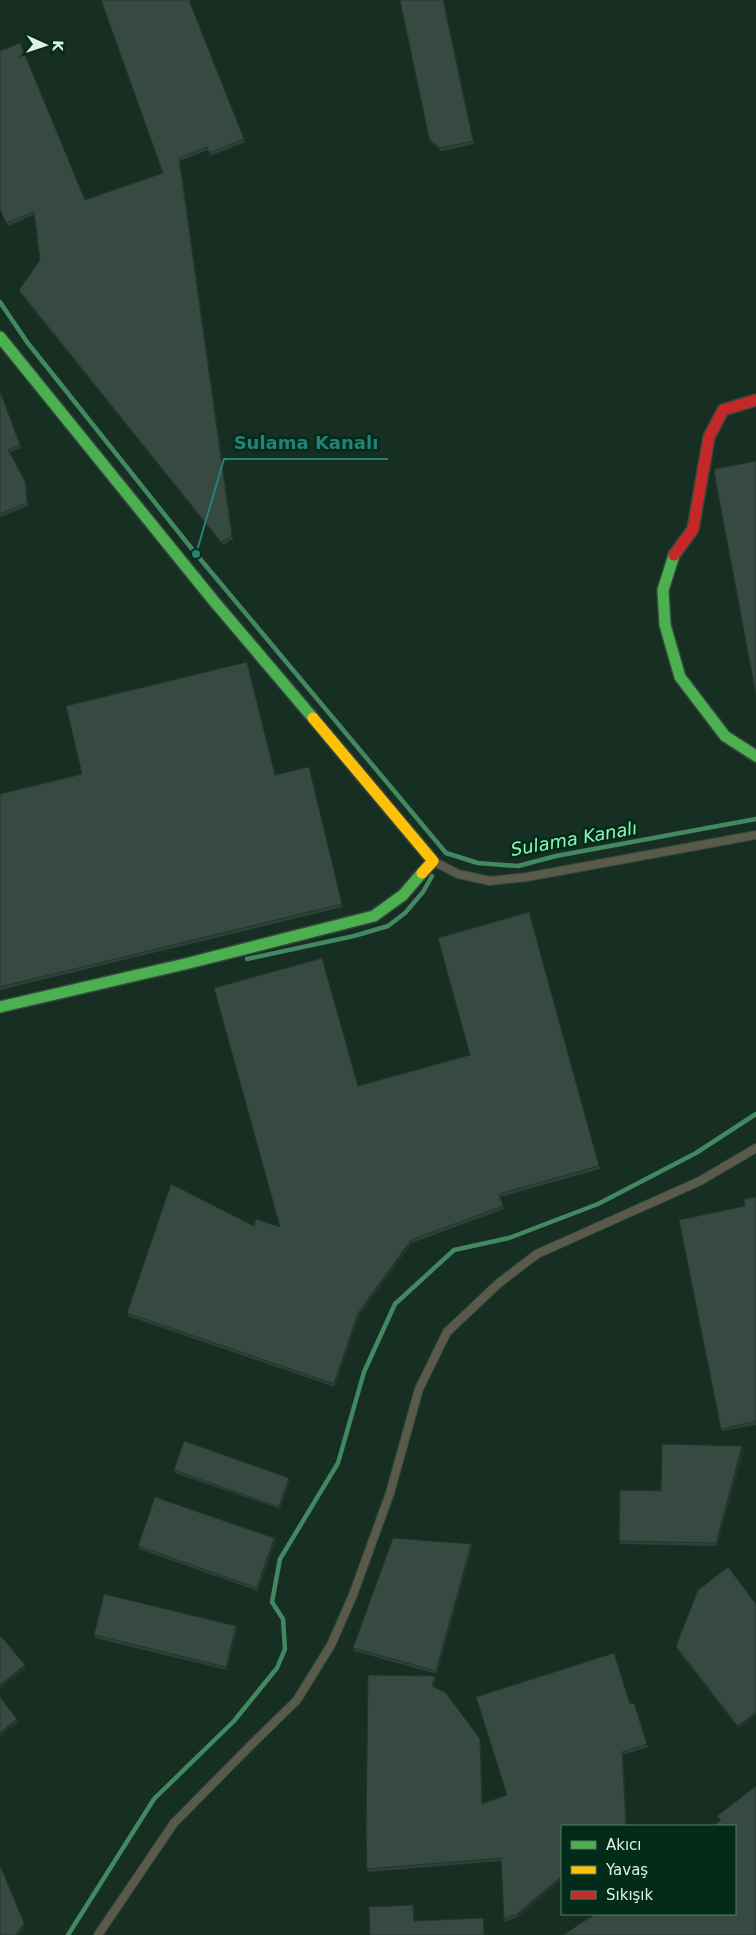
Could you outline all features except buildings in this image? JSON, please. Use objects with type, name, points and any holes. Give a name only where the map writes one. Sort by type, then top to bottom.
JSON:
[{"type":"street","points":[[0,337],[213,600],[433,861],[403,895],[374,916],[185,964],[0,1007]]},
{"type":"street","points":[[756,400],[723,410],[709,437],[693,530],[674,556],[663,590],[665,625],[680,677],[725,736],[756,756]]},
{"type":"lane","points":[[433,861],[458,874],[490,880],[527,877],[756,835]]},
{"type":"lane","points":[[98,1935],[174,1823],[297,1700],[331,1645],[353,1595],[390,1493],[419,1389],[447,1332],[499,1283],[537,1254],[700,1181],[756,1148]]},
{"type":"waterway","name":"Sulama Kanalı","points":[[0,302],[27,342],[196,554],[446,853],[478,863],[518,866],[556,856],[756,819]]},
{"type":"waterway","points":[[247,959],[354,936],[388,926],[405,913],[423,892],[432,876]]},
{"type":"waterway","points":[[68,1935],[154,1799],[234,1721],[277,1668],[285,1649],[283,1619],[272,1602],[280,1559],[338,1463],[364,1372],[395,1304],[454,1250],[509,1238],[598,1204],[696,1153],[756,1114]]},
{"type":"traffic: fast","points":[[0,337],[213,600],[313,718]]},
{"type":"traffic: fast","points":[[674,555],[663,590],[665,625],[680,677],[725,736],[756,756]]},
{"type":"traffic: fast","points":[[0,1007],[185,964],[374,916],[403,895],[422,873]]},
{"type":"traffic: slow","points":[[313,718],[433,861],[422,873]]},
{"type":"traffic: jam","points":[[674,555],[693,529],[709,437],[723,410],[756,400]]},
{"type":"place","name":"Sulama Kanalı","points":[[196,554]]}]
